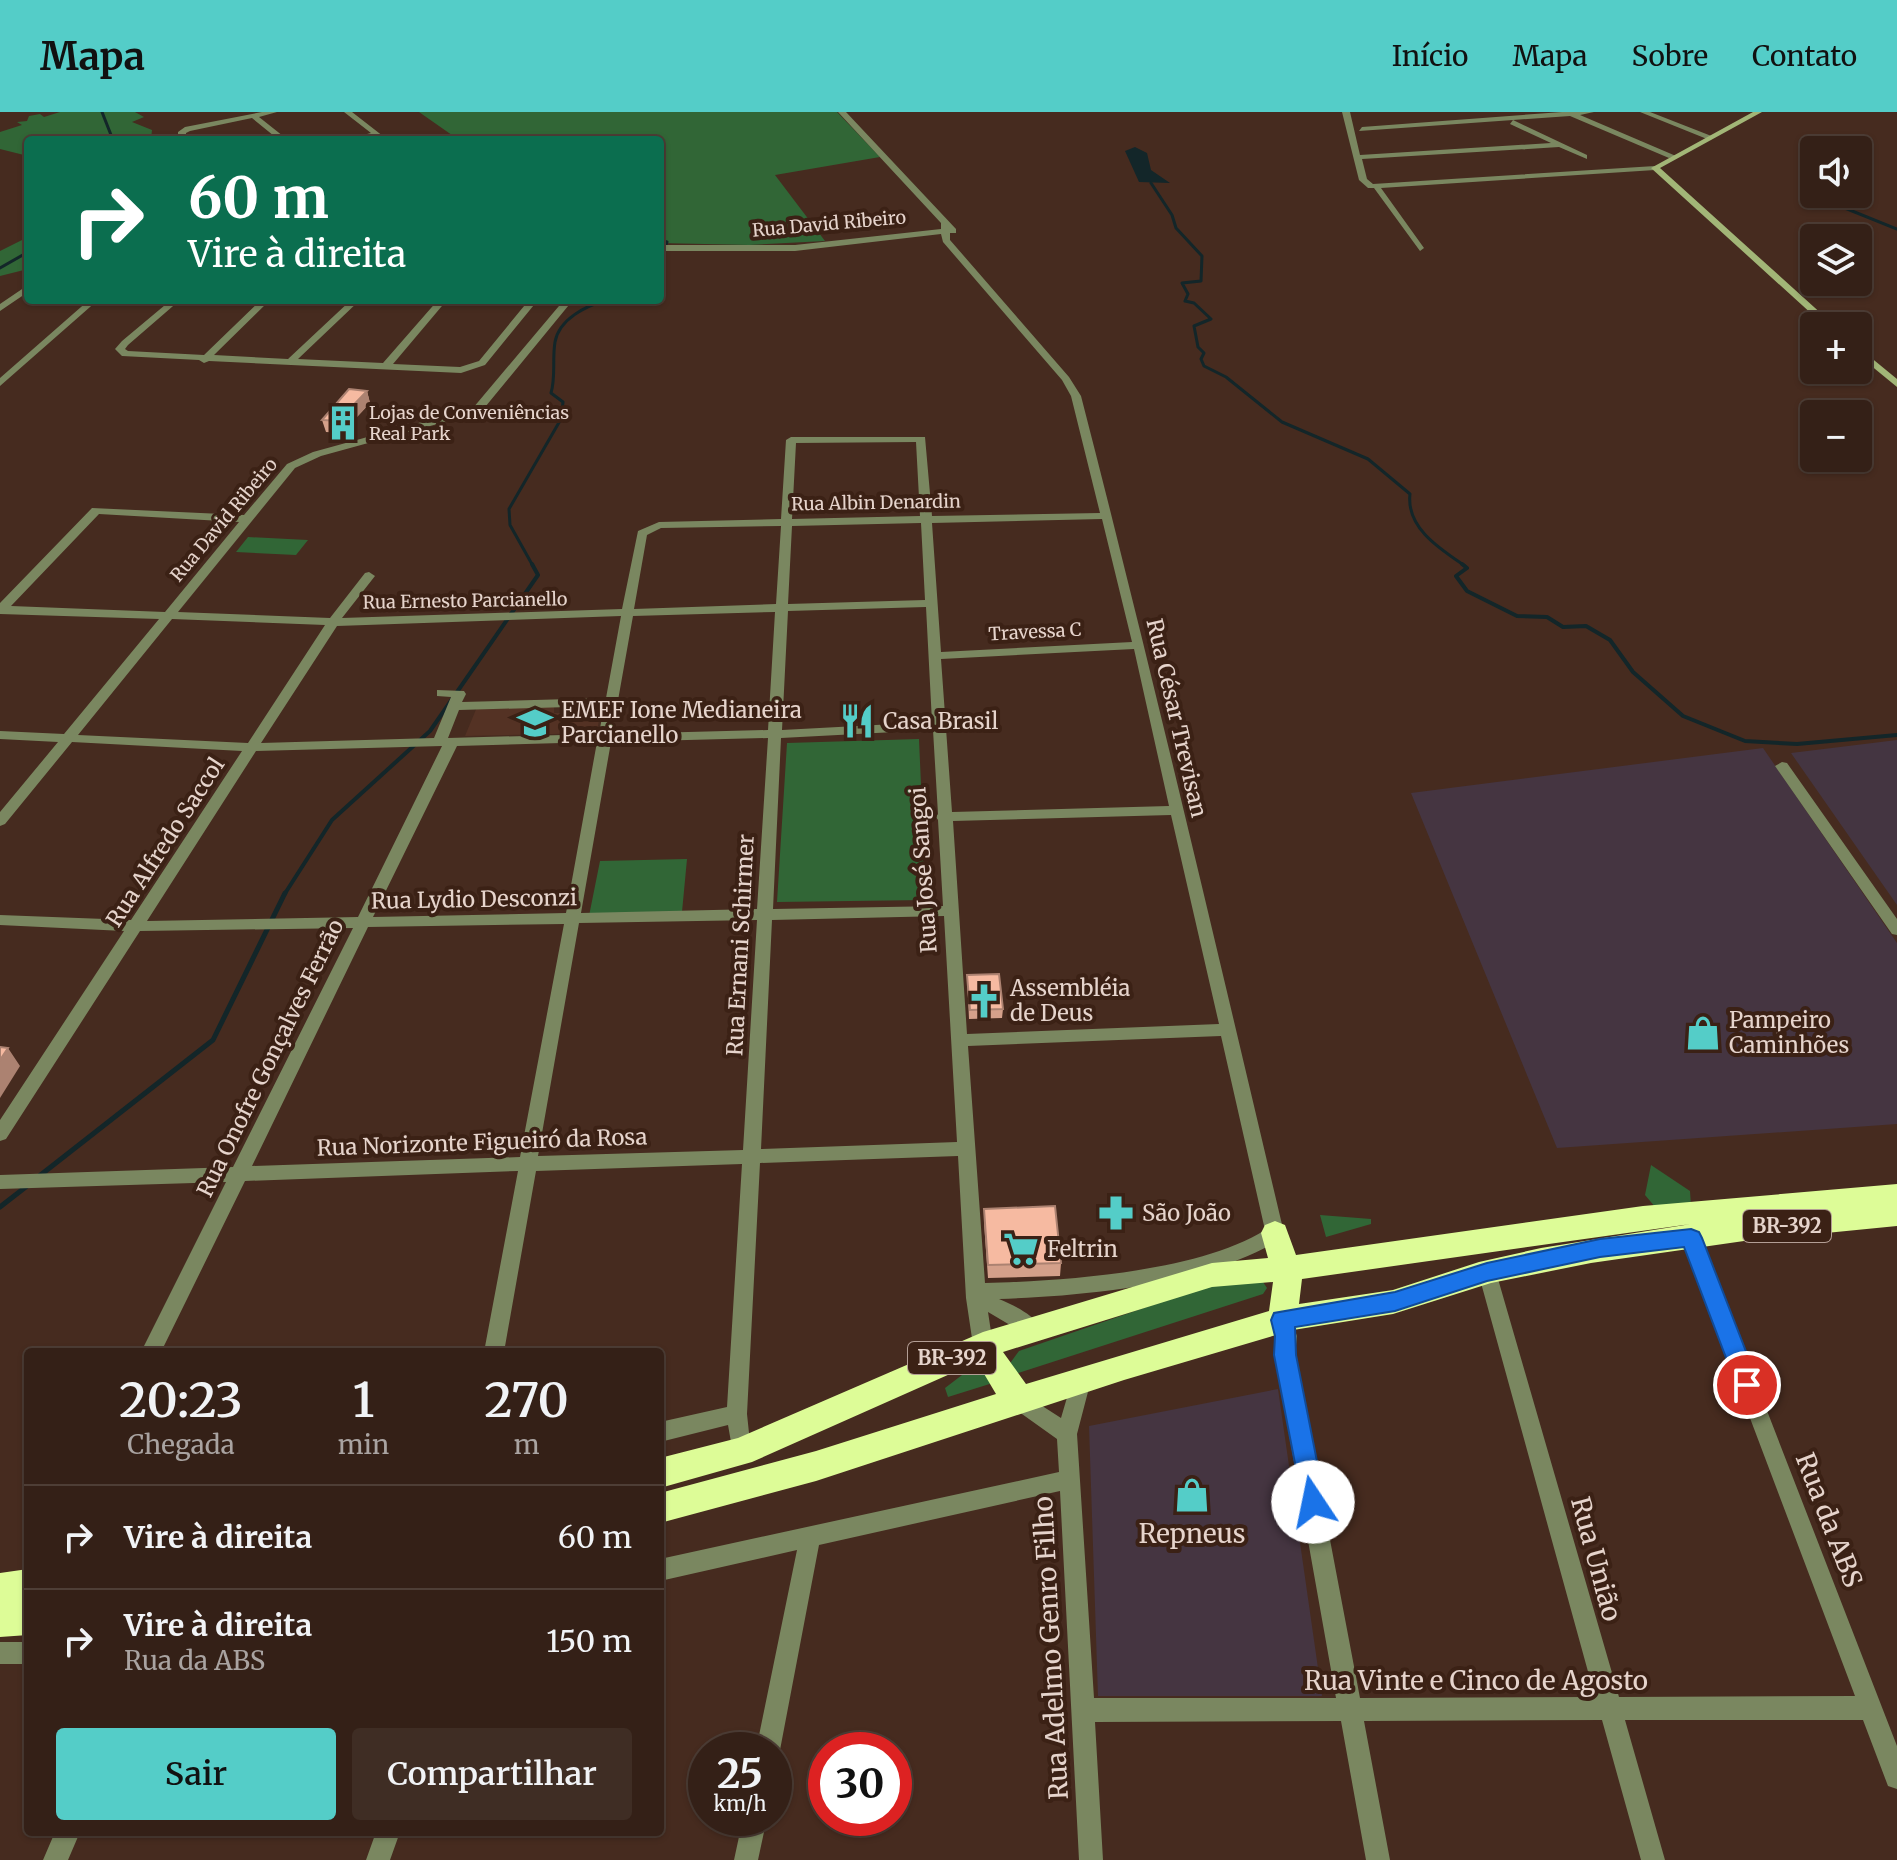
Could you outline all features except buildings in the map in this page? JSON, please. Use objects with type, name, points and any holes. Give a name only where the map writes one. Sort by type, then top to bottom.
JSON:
[{"type":"highway","name":"BR-392","points":[[664,1507],[737,1491],[1022,1402],[1090,1377],[1324,1262],[1643,1217],[1897,1195]]},
{"type":"highway","name":"BR-392","points":[[1278,1282],[1395,1302],[1487,1272],[1600,1248],[1897,1215]]},
{"type":"highway","name":"BR-392","points":[[664,1472],[741,1452],[983,1345],[1147,1292],[1212,1275],[1254,1270]]},
{"type":"highway","points":[[1254,1270],[1278,1282]]},
{"type":"highway","points":[[1254,1270],[1278,1282]]},
{"type":"highway","name":"BR-392","points":[[983,1345],[1002,1379],[1022,1402]]},
{"type":"highway","points":[[0,1590],[24,1587]]},
{"type":"highway","points":[[0,1620],[24,1618]]},
{"type":"street","points":[[182,136],[182,132],[188,129],[273,112]]},
{"type":"street","points":[[348,112],[380,136]]},
{"type":"street","name":"Rua César Trevisan","points":[[842,112],[947,228],[946,240],[1070,384],[1139,645],[1230,1030],[1278,1282]]},
{"type":"street","points":[[1346,112],[1363,180],[1377,187],[1420,248]]},
{"type":"street","points":[[1492,112],[1584,157]]},
{"type":"street","points":[[1362,129],[1510,121],[1590,112]]},
{"type":"street","points":[[1644,112],[1710,137]]},
{"type":"street","points":[[1377,187],[1655,168],[1672,156],[1758,112]]},
{"type":"street","points":[[1570,113],[1672,156]]},
{"type":"street","points":[[254,116],[279,136]]},
{"type":"street","points":[[1357,157],[1561,145]]},
{"type":"street","points":[[1655,168],[1814,312]]},
{"type":"street","name":"Rua David Ribeiro","points":[[664,248],[795,248],[947,228]]},
{"type":"street","points":[[0,308],[24,291]]},
{"type":"street","points":[[0,383],[89,304]]},
{"type":"street","points":[[171,304],[120,349],[125,354],[204,360],[472,369],[482,363],[531,304]]},
{"type":"street","points":[[204,360],[262,304]]},
{"type":"street","points":[[289,363],[352,304]]},
{"type":"street","points":[[385,367],[440,304]]},
{"type":"street","name":"Rua David Ribeiro","points":[[0,821],[291,466],[304,459],[477,410],[566,304]]},
{"type":"street","points":[[1872,362],[1897,384]]},
{"type":"street","name":"Rua Ernani Schirmer","points":[[741,1452],[737,1414],[791,440],[921,439]]},
{"type":"street","name":"Rua José Sangoi","points":[[921,439],[949,911],[976,1295],[983,1345]]},
{"type":"street","points":[[1,609],[96,510],[247,519]]},
{"type":"street","name":"Rua Albin Denardin","points":[[628,615],[642,533],[648,528],[1105,516]]},
{"type":"street","name":"Rua Alfredo Saccol","points":[[0,1134],[333,622],[369,576]]},
{"type":"street","name":"Rua Ernesto Parcianello","points":[[1,609],[333,622],[930,603]]},
{"type":"street","points":[[495,1348],[628,615]]},
{"type":"street","name":"Travessa C","points":[[933,656],[1139,645]]},
{"type":"street","points":[[442,693],[459,694],[454,706],[612,702]]},
{"type":"street","name":"Rua Onofre Gonçalves Ferrão","points":[[153,1348],[361,924],[446,742],[454,706]]},
{"type":"street","points":[[0,735],[252,747],[775,734],[938,726]]},
{"type":"street","points":[[1782,766],[1897,930]]},
{"type":"street","points":[[943,817],[1178,810]]},
{"type":"street","name":"Rua Lydio Desconzi","points":[[0,920],[137,926],[361,924],[949,911]]},
{"type":"street","points":[[958,1040],[1230,1030]]},
{"type":"street","name":"Rua Norizonte Figueiró da Rosa","points":[[0,1182],[966,1149]]},
{"type":"street","name":"Rua da ABS","points":[[1691,1238],[1897,1777]]},
{"type":"street","points":[[976,1295],[1077,1289],[1157,1275],[1254,1248],[1278,1282],[1285,1355],[1378,1860]]},
{"type":"street","name":"Rua União","points":[[1487,1272],[1653,1860]]},
{"type":"street","points":[[976,1295],[1012,1314],[1032,1329]]},
{"type":"street","name":"Rua Adelmo Genro Filho","points":[[1090,1377],[1080,1383],[1067,1434],[1091,1860]]},
{"type":"street","points":[[1022,1402],[1067,1434]]},
{"type":"street","points":[[664,1431],[737,1414]]},
{"type":"street","points":[[664,1569],[1070,1479]]},
{"type":"street","points":[[772,1732],[810,1537]]},
{"type":"street","points":[[0,1653],[24,1653]]},
{"type":"street","name":"Rua Vinte e Cinco de Agosto","points":[[1082,1710],[1870,1708]]},
{"type":"street","points":[[55,1860],[66,1836]]},
{"type":"street","points":[[378,1860],[387,1836]]},
{"type":"street","points":[[746,1860],[751,1836]]},
{"type":"shaded area","name":"EMEF Ione Medianeira Parcianello","points":[[554,705],[554,713],[600,712],[597,733],[465,736],[477,707]]},
{"type":"shaded area","points":[[1897,740],[1897,905],[1791,753]]},
{"type":"shaded area","name":"Pampeiro Caminhões","points":[[1763,748],[1897,943],[1897,1124],[1557,1148],[1411,793]]},
{"type":"shaded area","name":"Repneus","points":[[1278,1389],[1322,1696],[1098,1696],[1089,1426]]},
{"type":"green space","points":[[60,112],[135,112],[144,117],[132,122],[152,130],[151,136],[24,136],[24,155],[0,149],[0,132],[22,125],[17,122],[27,121],[29,116],[40,114],[44,117]]},
{"type":"green space","points":[[419,112],[837,112],[880,157],[775,175],[825,241],[749,245],[664,243],[664,136],[453,136]]},
{"type":"green space","points":[[24,239],[24,270],[0,276],[0,251]]},
{"type":"green space","points":[[248,537],[308,540],[296,555],[236,552]]},
{"type":"green space","points":[[919,739],[926,900],[777,902],[787,743]]},
{"type":"green space","points":[[687,859],[682,912],[589,916],[600,861]]},
{"type":"green space","points":[[1651,1165],[1690,1191],[1691,1206],[1656,1208],[1645,1195]]},
{"type":"green space","points":[[1320,1215],[1371,1219],[1371,1224],[1326,1237]]},
{"type":"green space","points":[[1250,1278],[1263,1282],[1267,1288],[1263,1294],[1015,1374],[1008,1366],[1019,1351],[1199,1289]]},
{"type":"green space","points":[[983,1359],[996,1382],[948,1397],[945,1388]]},
{"type":"water","points":[[1135,147],[1147,153],[1151,170],[1170,183],[1139,182],[1125,151]]},
{"type":"waterway","points":[[102,112],[111,136]]},
{"type":"waterway","points":[[1151,183],[1172,215],[1176,228],[1202,256],[1201,281],[1182,283],[1188,294],[1185,301],[1194,303],[1211,319],[1194,326],[1198,347],[1204,353],[1201,359],[1204,366],[1226,377],[1282,422],[1368,459],[1410,494],[1413,517],[1427,536],[1465,566]]},
{"type":"waterway","points":[[1845,208],[1897,229]]},
{"type":"waterway","points":[[664,241],[667,242],[664,250]]},
{"type":"waterway","points":[[0,268],[24,254]]},
{"type":"waterway","points":[[533,566],[510,525],[509,509],[561,419],[563,402],[551,393],[558,334],[574,315],[595,304]]},
{"type":"waterway","points":[[284,895],[332,820],[430,731],[538,575],[532,564]]},
{"type":"waterway","points":[[1462,564],[1467,568],[1456,576],[1467,591],[1517,616],[1547,617],[1563,627],[1586,626],[1610,640],[1633,672],[1683,716],[1745,741],[1797,744],[1897,735]]},
{"type":"waterway","points":[[38,1177],[213,1040],[284,895]]},
{"type":"waterway","points":[[0,1207],[27,1186]]},
{"type":"place","name":"Lojas de Conveniências Real Park","points":[[343,423]]},
{"type":"place","name":"Casa Brasil","points":[[857,721]]},
{"type":"place","name":"EMEF Ione Medianeira Parcianello","points":[[535,723]]},
{"type":"place","name":"Assembléia de Deus","points":[[984,1001]]},
{"type":"place","name":"Pampeiro Caminhões","points":[[1703,1033]]},
{"type":"place","name":"São João","points":[[1116,1213]]},
{"type":"place","name":"Feltrin","points":[[1021,1249]]},
{"type":"place","name":"Repneus","points":[[1192,1495]]},
{"type":"route","points":[[1313,1502],[1285,1355],[1287,1336],[1282,1320],[1395,1302],[1487,1272],[1600,1248],[1691,1238],[1747,1385]]}]
